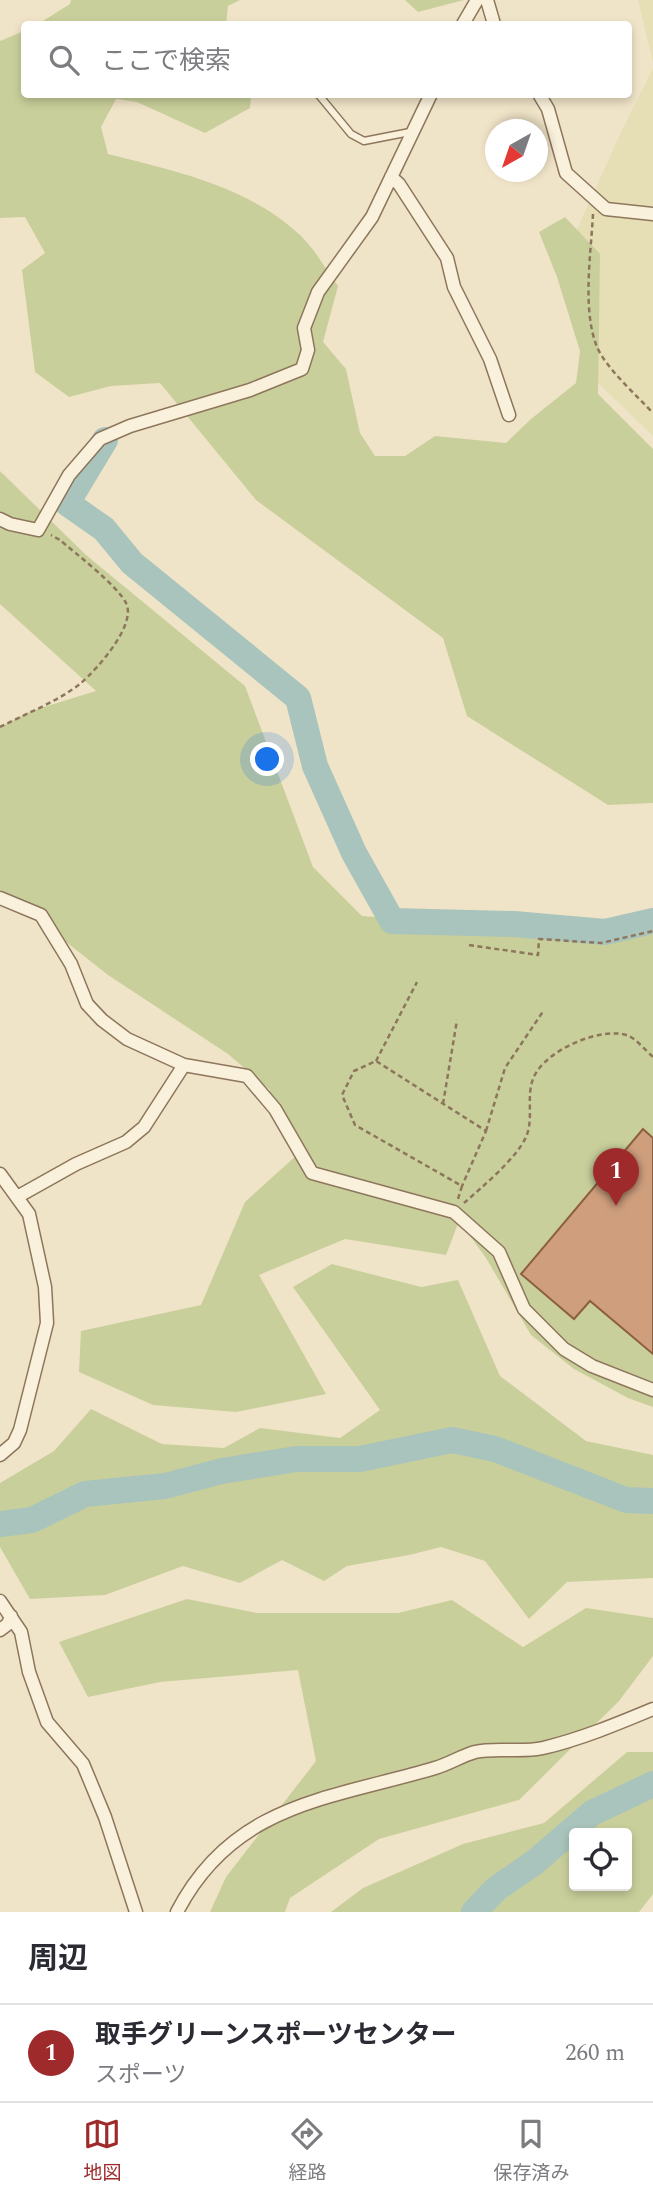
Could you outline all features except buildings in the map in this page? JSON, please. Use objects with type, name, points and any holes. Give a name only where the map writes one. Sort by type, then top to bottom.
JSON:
[{"type":"street","points":[[465,21],[477,0]]},
{"type":"street","points":[[488,0],[493,21]]},
{"type":"street","points":[[0,519],[38,530],[69,475],[100,439],[130,426],[250,390],[302,369],[307,350],[304,328],[318,292],[372,217],[429,98]]},
{"type":"street","points":[[541,98],[548,109],[566,173],[606,209],[653,214]]},
{"type":"street","points":[[391,177],[399,184],[447,258],[454,287],[490,359],[509,415]]},
{"type":"street","points":[[0,898],[41,915],[71,964],[88,1004],[102,1020],[127,1039],[184,1065],[247,1076],[275,1109],[312,1172],[454,1212],[499,1252],[524,1309],[564,1349],[593,1366],[653,1390]]},
{"type":"street","points":[[17,1197],[76,1164],[126,1142],[144,1126],[184,1065]]},
{"type":"street","points":[[0,1174],[29,1214],[45,1287],[47,1322],[20,1430],[14,1443],[0,1455]]},
{"type":"street","points":[[0,1601],[21,1632],[29,1672],[47,1722],[83,1764],[105,1817],[136,1912]]},
{"type":"street","points":[[0,1630],[8,1624],[11,1616]]},
{"type":"street","points":[[177,1912],[199,1875],[223,1849],[243,1833],[293,1808],[437,1768],[475,1752],[540,1749],[617,1726],[653,1709]]},
{"type":"lane","points":[[321,98],[351,134],[364,141],[412,132]]},
{"type":"path","points":[[594,197],[589,302],[597,348],[617,375],[653,413]]},
{"type":"path","points":[[0,726],[80,684],[110,651],[128,618],[127,603],[112,587],[60,540],[38,530]]},
{"type":"path","points":[[469,945],[538,955],[539,939],[601,943],[653,931]]},
{"type":"path","points":[[417,982],[376,1061],[354,1071],[342,1095],[355,1125],[462,1186]]},
{"type":"path","points":[[454,1212],[462,1186],[486,1131],[505,1068],[544,1010]]},
{"type":"path","points":[[443,1104],[457,1020]]},
{"type":"path","points":[[454,1212],[505,1165],[526,1136],[530,1108],[529,1091],[534,1075],[553,1054],[579,1041],[604,1034],[629,1036],[653,1058]]},
{"type":"path","points":[[376,1061],[486,1131]]},
{"type":"shaded area","points":[[638,0],[653,0],[653,62]]},
{"type":"shaded area","points":[[653,68],[653,436],[591,376],[576,232]]},
{"type":"green space","points":[[71,0],[240,0],[228,6],[226,21],[43,21],[70,4]]},
{"type":"green space","points":[[405,0],[464,0],[418,12]]},
{"type":"green space","points":[[21,32],[21,98],[251,98],[250,108],[205,133],[137,102],[116,99],[101,127],[108,154],[184,174],[234,192],[280,218],[300,235],[338,286],[323,342],[346,369],[360,433],[375,456],[405,456],[435,436],[506,443],[576,383],[580,351],[557,277],[539,232],[565,217],[600,254],[598,394],[653,449],[653,803],[608,805],[467,716],[443,638],[256,500],[160,383],[111,386],[69,397],[35,372],[22,270],[45,253],[25,217],[0,218],[0,41]]},
{"type":"green space","points":[[0,471],[86,555],[245,686],[313,867],[362,916],[592,933],[653,918],[653,1407],[628,1398],[574,1369],[531,1335],[486,1258],[459,1221],[446,1255],[345,1239],[259,1275],[326,1394],[236,1412],[153,1405],[79,1372],[81,1331],[201,1305],[245,1202],[298,1154],[266,1098],[270,1090],[228,1054],[108,975],[0,890],[0,727],[31,711],[96,691],[0,604]]},
{"type":"green space","points":[[332,1264],[421,1287],[458,1280],[500,1376],[586,1441],[653,1455],[653,1578],[567,1582],[529,1619],[485,1561],[441,1547],[347,1566],[324,1581],[282,1560],[240,1583],[183,1566],[105,1595],[30,1599],[0,1547],[0,1483],[54,1451],[91,1409],[162,1444],[224,1448],[260,1428],[340,1438],[380,1410],[293,1287]]},
{"type":"green space","points":[[187,1599],[257,1613],[398,1613],[452,1600],[523,1647],[586,1608],[653,1618],[653,1656],[619,1701],[519,1800],[379,1839],[290,1898],[285,1912],[210,1912],[226,1877],[316,1761],[298,1670],[160,1682],[88,1697],[59,1642]]},
{"type":"green space","points":[[627,1752],[653,1752],[653,1894],[639,1912],[331,1912],[363,1888],[463,1844],[544,1823]]},
{"type":"waterway","points":[[105,440],[67,503],[104,529],[132,563],[298,698],[315,766],[354,853],[392,921],[514,924],[605,932],[653,921]]},
{"type":"waterway","points":[[0,1524],[32,1520],[85,1494],[165,1486],[222,1471],[296,1459],[360,1459],[452,1440],[495,1449],[626,1500],[653,1501]]},
{"type":"waterway","points":[[474,1912],[496,1889],[535,1862],[592,1813],[653,1784]]},
{"type":"place","name":"取手グリーンスポーツセンター","points":[[616,1206]]}]
